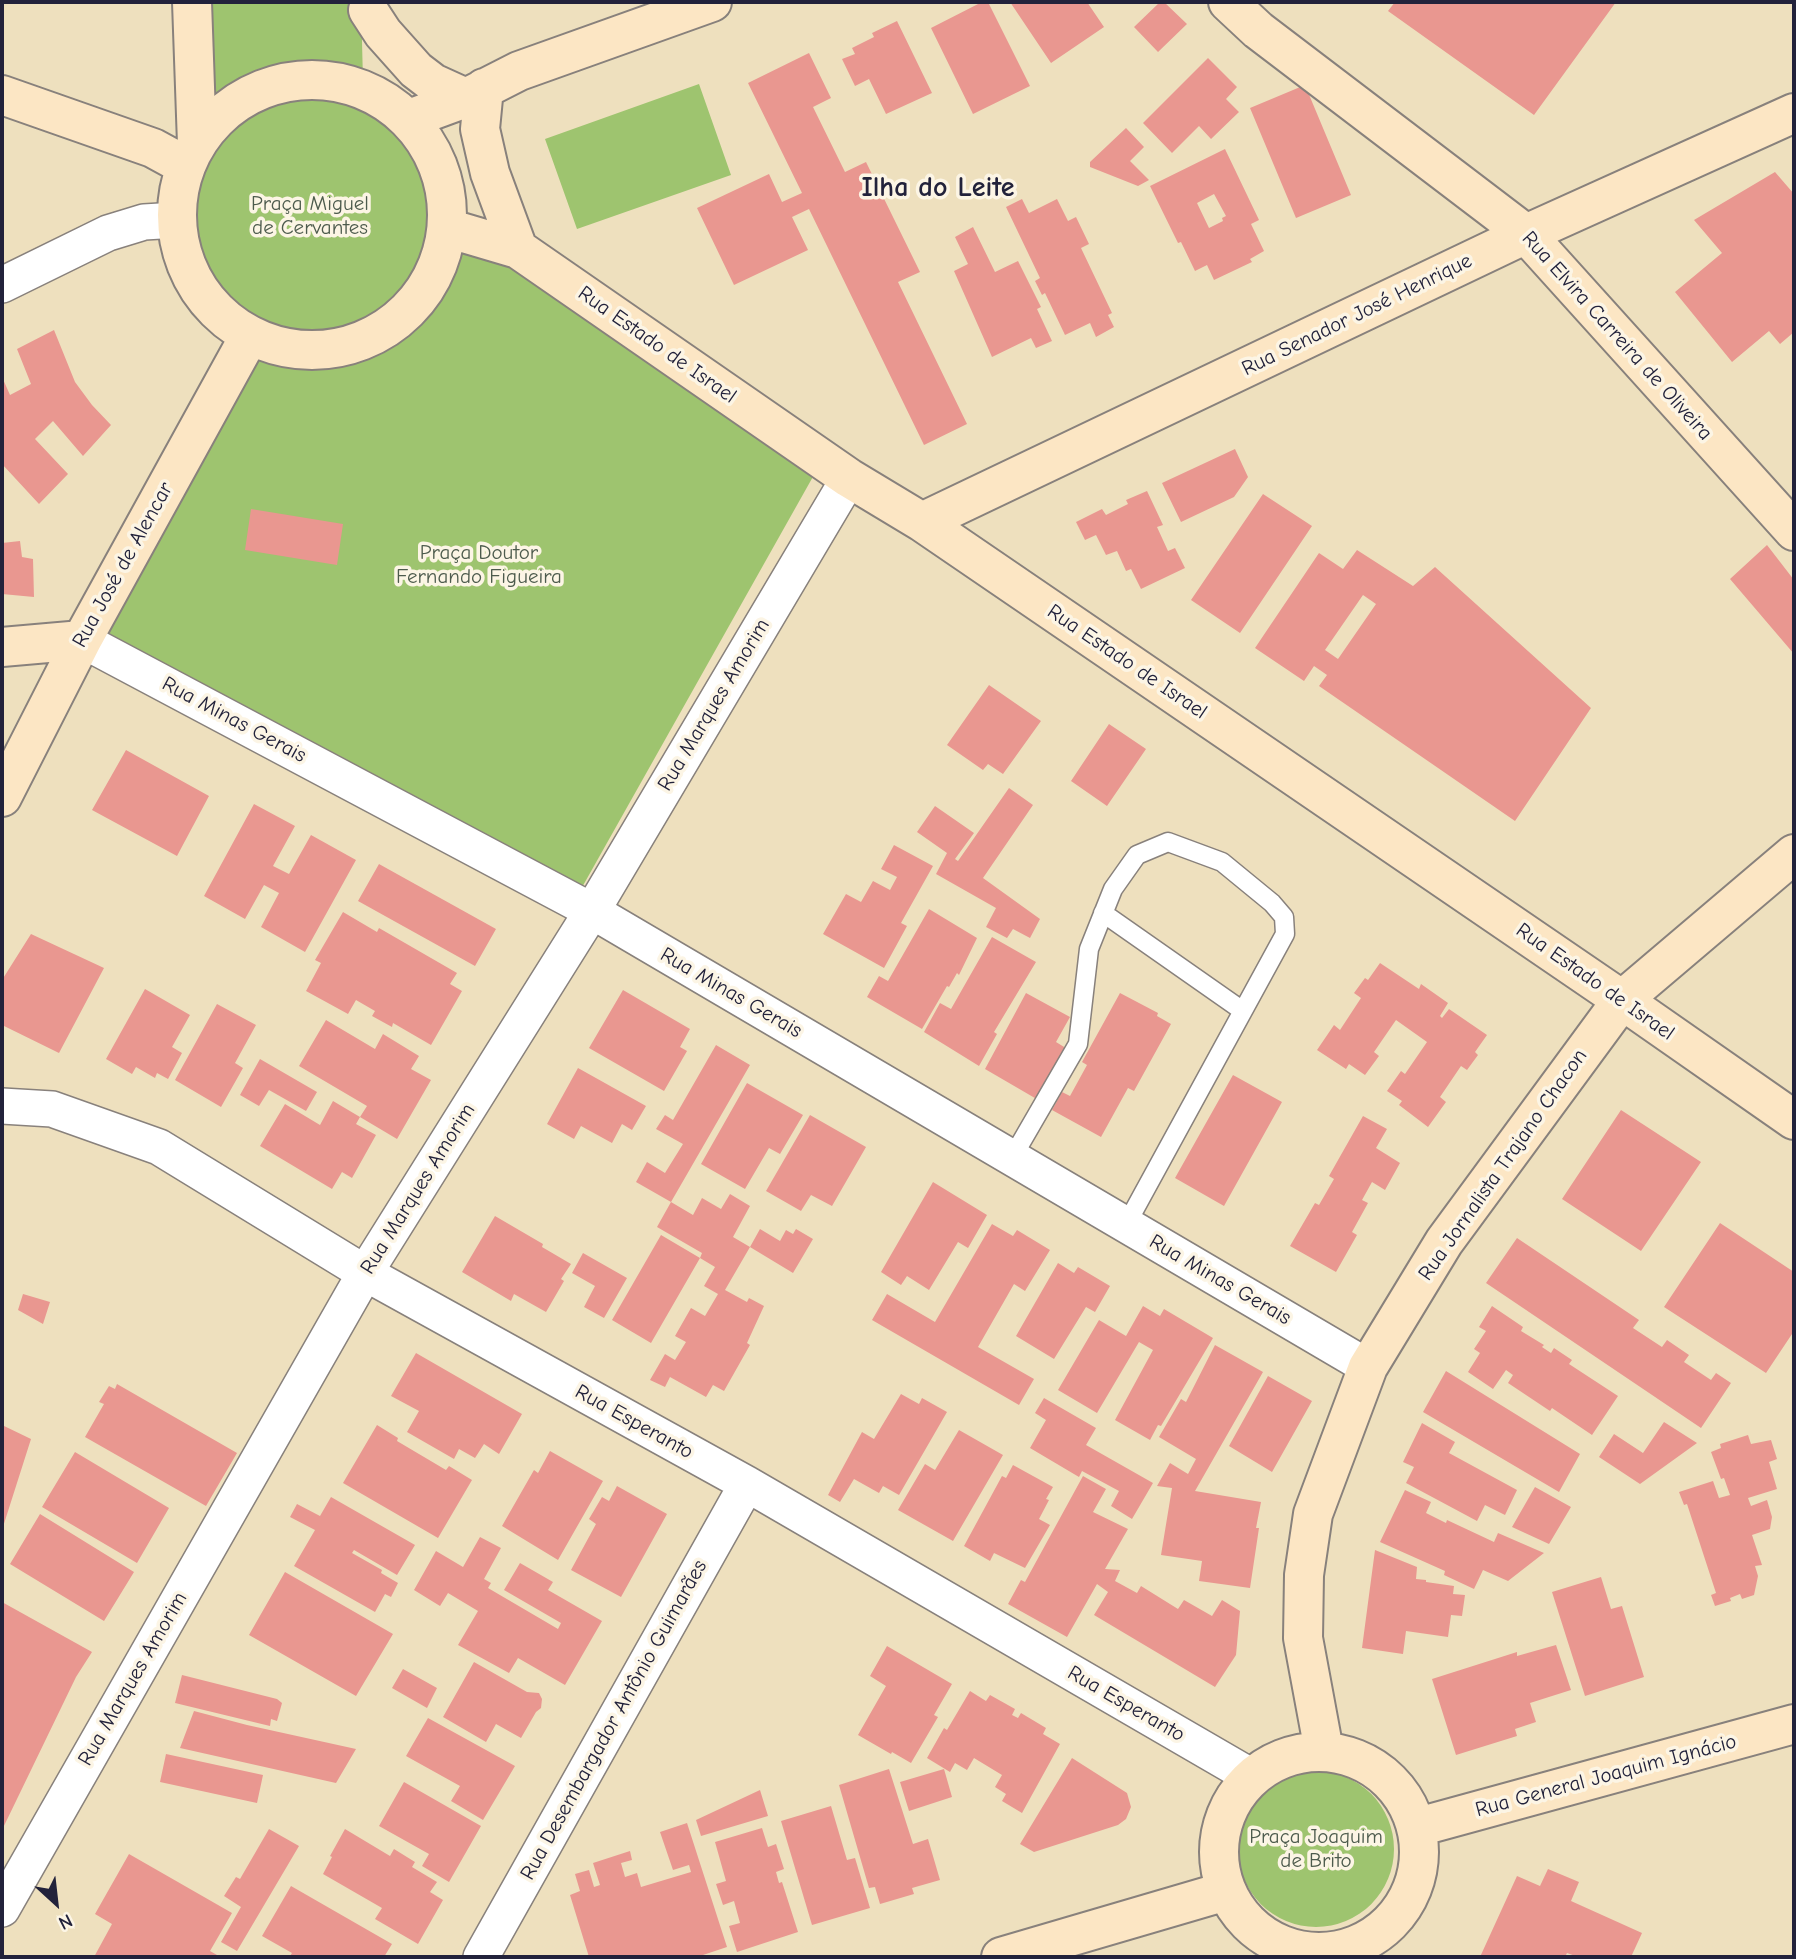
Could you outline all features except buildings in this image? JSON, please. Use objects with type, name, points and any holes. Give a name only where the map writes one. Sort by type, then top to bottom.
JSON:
[{"type":"street","points":[[192,2],[192,155]]},
{"type":"street","points":[[409,120],[475,93],[519,71],[712,2]]},
{"type":"street","name":"Rua Elvira Carreira de Oliveira","points":[[1228,2],[1258,30],[1526,234],[1794,531]]},
{"type":"street","points":[[368,6],[370,92]]},
{"type":"street","points":[[368,6],[383,33],[416,69],[433,83],[475,93]]},
{"type":"street","points":[[306,80],[339,82],[370,92],[384,99],[409,120],[428,142],[441,169],[447,198],[447,228],[439,264],[420,297],[393,323],[359,342],[323,349],[285,348],[250,335],[220,315],[197,287],[183,255],[177,220],[179,192],[192,155],[217,119],[244,99],[274,85],[306,80]]},
{"type":"street","points":[[475,93],[490,173],[518,249]]},
{"type":"street","points":[[2,95],[153,149],[192,155]]},
{"type":"street","name":"Rua Senador José Henrique","points":[[922,523],[1526,234],[1794,114]]},
{"type":"street","points":[[2,285],[108,233],[145,222],[177,220]]},
{"type":"street","name":"Rua Estado de Israel","points":[[447,228],[518,249],[849,478],[922,523],[1794,1120]]},
{"type":"street","name":"Rua José de Alencar","points":[[2,797],[82,640],[250,335]]},
{"type":"street","name":"Rua Marques Amorim","points":[[2,1909],[366,1273],[592,911],[849,478]]},
{"type":"street","points":[[2,646],[82,640]]},
{"type":"street","name":"Rua Minas Gerais","points":[[82,640],[592,911],[1368,1367]]},
{"type":"street","name":"Rua Jornalista Trajano Chacon","points":[[1324,1751],[1303,1638],[1304,1575],[1313,1514],[1368,1367],[1444,1242],[1622,1000],[1794,854]]},
{"type":"street","name":"Rua Esperanto","points":[[2,1106],[52,1109],[159,1147],[366,1273],[747,1484],[1252,1777]]},
{"type":"street","name":"Rua Desembargador Antônio Guimarães","points":[[481,1957],[747,1484]]},
{"type":"street","name":"Rua General Joaquim Ignácio","points":[[1418,1828],[1794,1724]]},
{"type":"street","points":[[1324,1751],[1355,1758],[1383,1774],[1405,1798],[1418,1828],[1420,1859],[1413,1889],[1396,1916],[1373,1937],[1344,1950],[1280,1952],[1239,1914],[1226,1891],[1219,1867],[1219,1842],[1224,1818],[1236,1796],[1252,1777],[1274,1762],[1298,1754],[1324,1751]]},
{"type":"street","points":[[1001,1957],[1226,1891]]},
{"type":"lane","points":[[1012,1158],[1078,1044],[1089,949],[1113,889],[1137,855],[1168,842],[1222,862],[1272,903],[1284,917],[1285,934],[1126,1225]]},
{"type":"lane","points":[[1103,913],[1243,1011]]},
{"type":"green space","points":[[200,2],[361,2],[363,81],[327,72],[268,77],[203,119]]},
{"type":"green space","points":[[699,84],[731,175],[577,229],[545,139]]},
{"type":"green space","name":"Praça Miguel de Cervantes","points":[[298,88],[324,88],[360,97],[382,109],[402,125],[418,145],[430,167],[437,191],[437,241],[430,265],[418,287],[402,307],[382,323],[360,335],[324,344],[298,344],[262,335],[240,323],[220,307],[204,287],[192,265],[183,229],[183,203],[192,167],[204,145],[220,125],[240,109],[262,97]]},
{"type":"green space","name":"Praça Doutor Fernando Figueira","points":[[452,236],[503,250],[819,466],[576,898],[91,638],[252,343],[302,357],[347,352],[387,334],[424,302],[444,264]]},
{"type":"green space","name":"Praça Joaquim de Brito","points":[[1316,1771],[1346,1777],[1371,1794],[1388,1819],[1394,1849],[1388,1879],[1371,1904],[1346,1921],[1316,1927],[1286,1921],[1261,1904],[1244,1879],[1238,1849],[1244,1819],[1261,1794],[1286,1777]]},
{"type":"district","name":"Ilha do Leite","points":[[938,188]]}]
